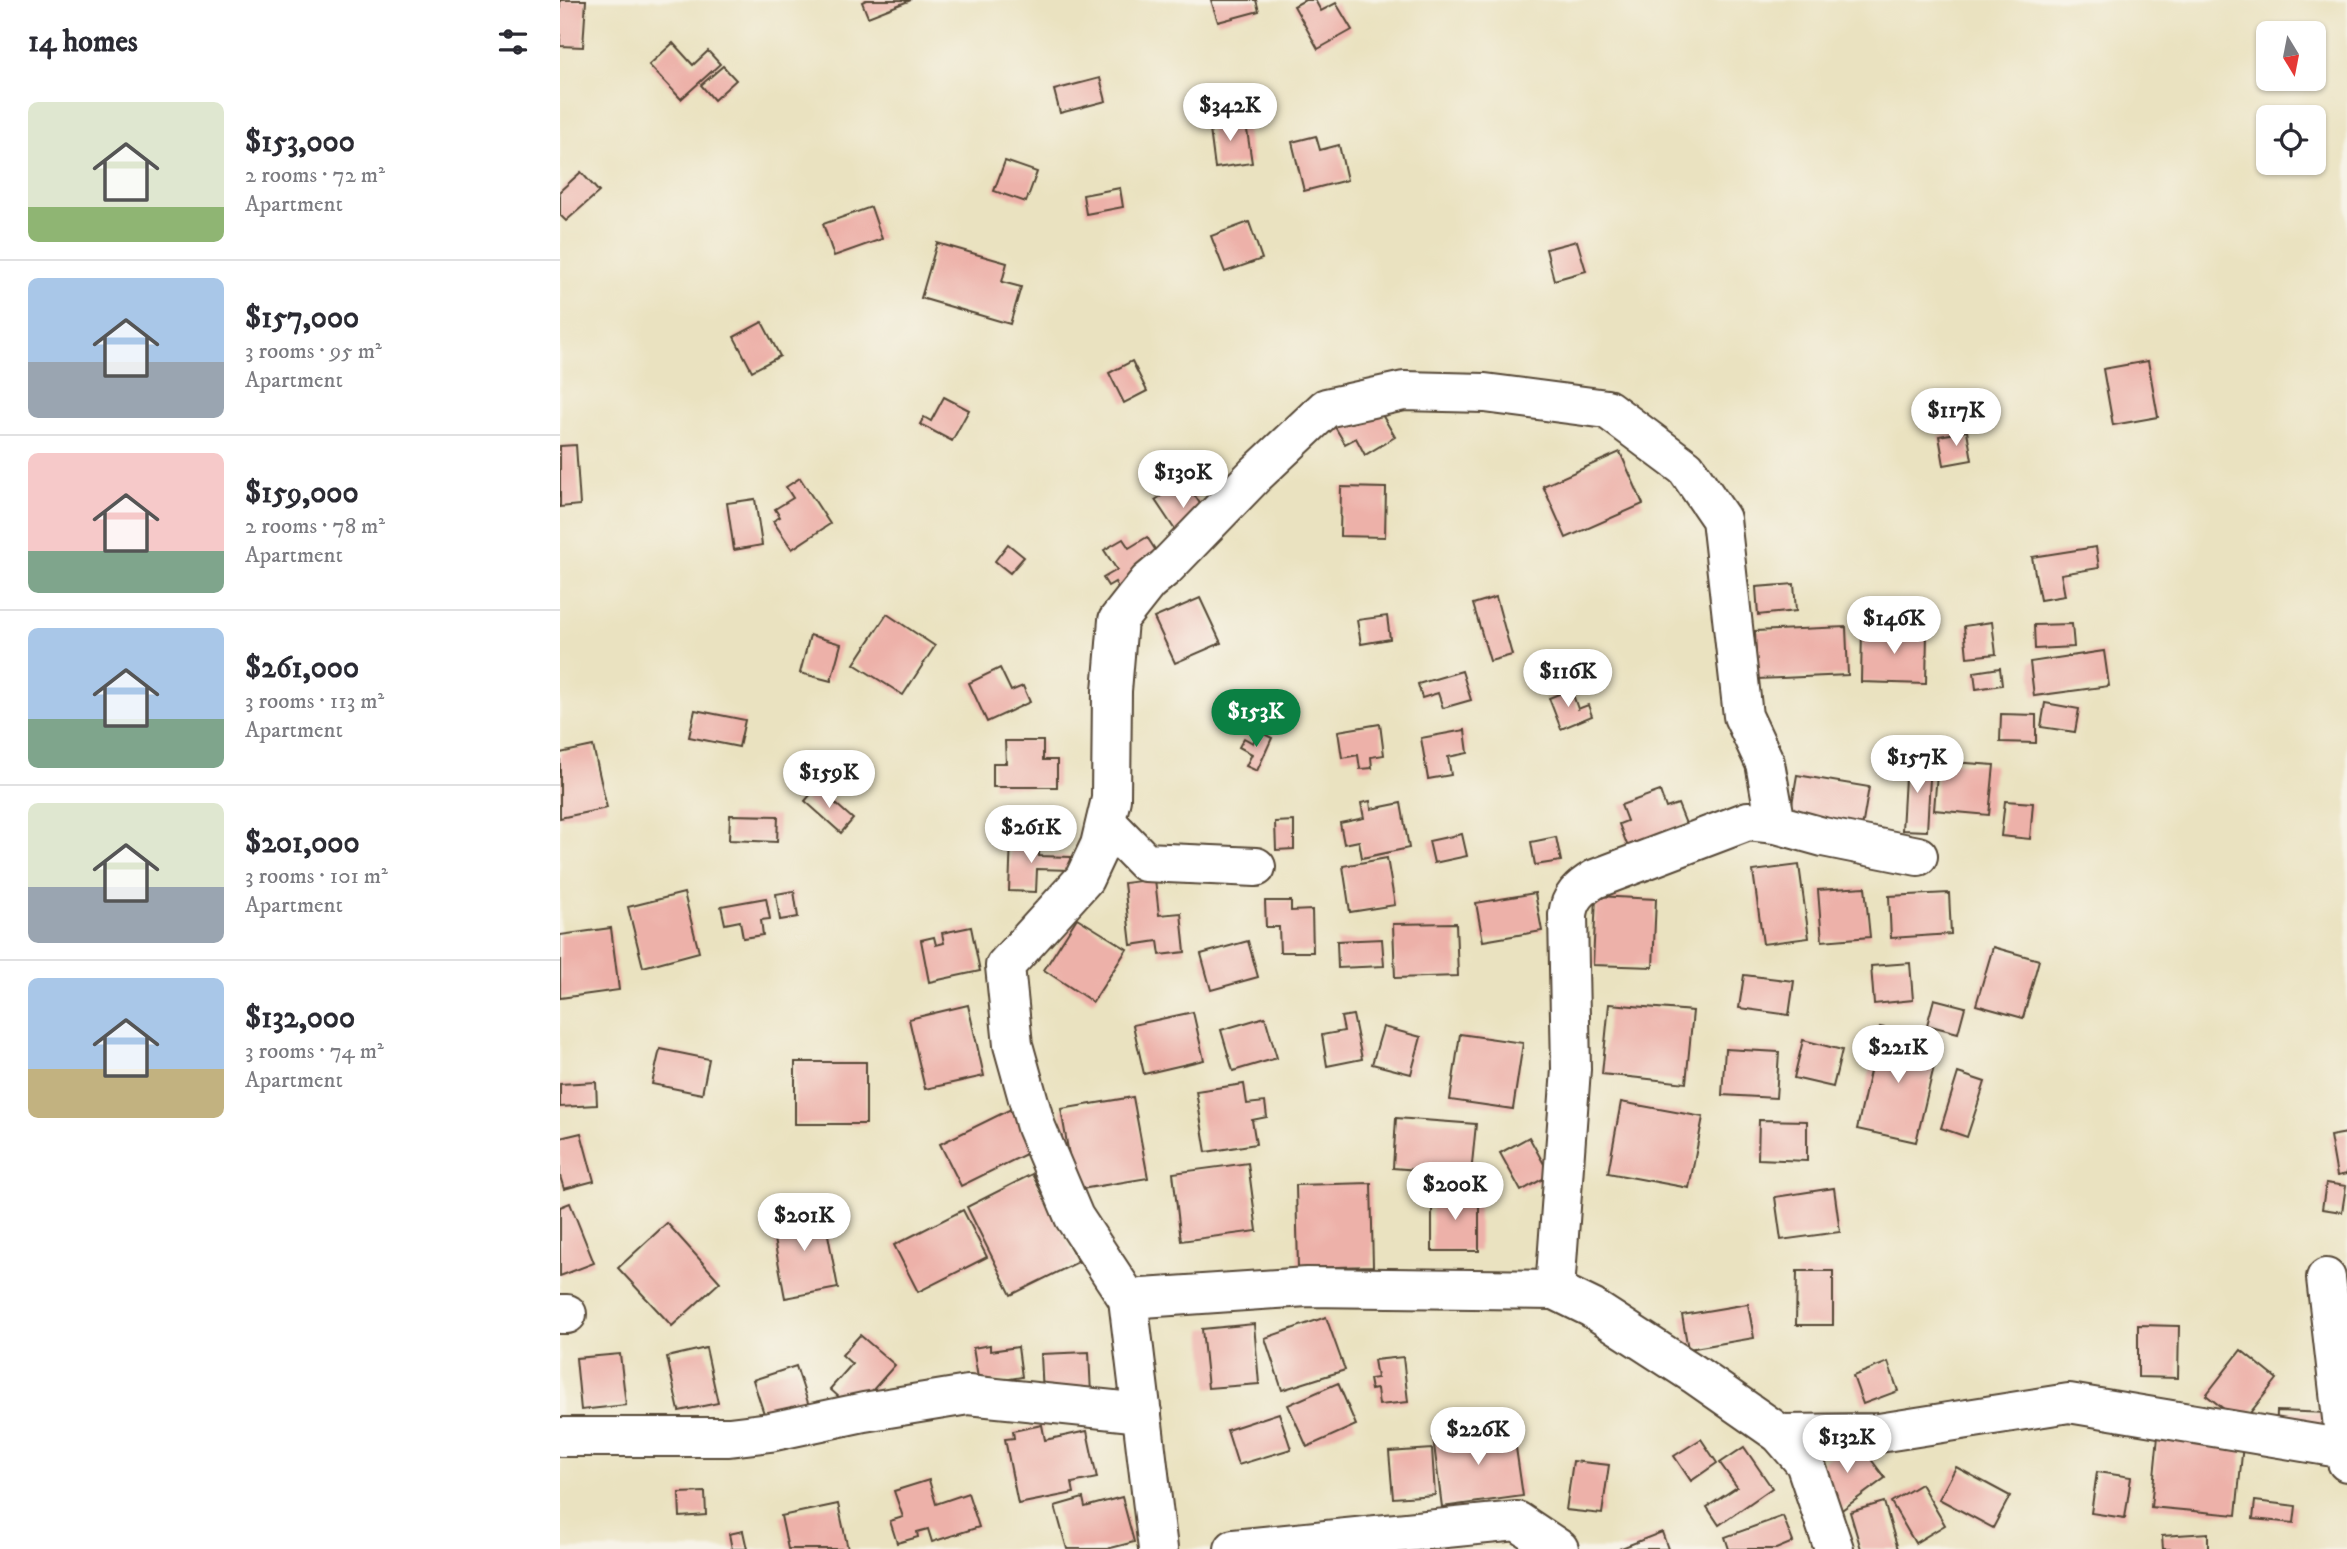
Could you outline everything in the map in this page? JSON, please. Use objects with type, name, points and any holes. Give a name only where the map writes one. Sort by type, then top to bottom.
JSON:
[{"type":"street","points":[[1158,1549],[1128,1299],[1074,1217],[1036,1127],[1013,1045],[1005,966],[1084,879],[1100,845],[1111,799],[1112,691],[1118,620],[1148,582],[1326,408],[1404,391],[1485,393],[1607,409],[1686,468],[1721,519],[1743,716],[1765,763],[1776,824]]},
{"type":"street","points":[[1555,1290],[1571,1069],[1569,905],[1582,886],[1595,878],[1748,821],[1776,824],[1823,837],[1917,856]]},
{"type":"street","points":[[1106,822],[1145,862],[1256,867]]},
{"type":"street","points":[[1780,1434],[1879,1433],[2069,1403],[2346,1455],[2326,1278]]},
{"type":"street","points":[[1128,1299],[1307,1287],[1555,1290],[1592,1308],[1780,1434],[1805,1462],[1833,1549]]},
{"type":"street","points":[[560,1437],[729,1437],[770,1432],[864,1412],[968,1395],[1142,1413]]},
{"type":"street","points":[[1234,1549],[1517,1521],[1559,1549]]},
{"type":"building","points":[[560,0],[586,0],[583,47],[560,46]]},
{"type":"building","points":[[911,0],[868,17],[862,2]]},
{"type":"building","points":[[1211,0],[1256,0],[1259,11],[1218,22]]},
{"type":"building","points":[[1305,0],[1315,0],[1321,11],[1336,3],[1352,30],[1318,49],[1294,6]]},
{"type":"building","points":[[673,43],[693,65],[708,51],[720,64],[681,99],[649,65]]},
{"type":"building","points":[[723,66],[736,80],[714,100],[701,85]]},
{"type":"building","points":[[1100,78],[1106,101],[1060,113],[1054,90]]},
{"type":"building","points":[[1245,117],[1252,163],[1215,168],[1209,122]]},
{"type":"building","points":[[1316,136],[1320,150],[1339,145],[1347,180],[1304,191],[1292,142]]},
{"type":"building","points":[[1005,161],[1037,172],[1026,202],[994,191]]},
{"type":"building","points":[[581,172],[599,192],[566,221],[560,215],[560,191]]},
{"type":"building","points":[[1120,188],[1123,207],[1086,214],[1083,195]]},
{"type":"building","points":[[871,207],[882,239],[834,256],[823,224]]},
{"type":"building","points":[[1249,222],[1262,259],[1225,272],[1211,236]]},
{"type":"building","points":[[1577,241],[1586,271],[1554,280],[1546,249]]},
{"type":"building","points":[[937,243],[1007,263],[1002,282],[1021,287],[1010,324],[921,298]]},
{"type":"building","points":[[762,322],[780,356],[752,371],[734,337]]},
{"type":"building","points":[[1132,361],[1147,391],[1124,403],[1109,373]]},
{"type":"building","points":[[2148,361],[2158,417],[2113,425],[2103,369]]},
{"type":"building","points":[[944,397],[969,410],[952,441],[920,424],[924,417],[931,421]]},
{"type":"building","points":[[1377,406],[1395,437],[1365,455],[1356,438],[1345,444],[1331,420]]},
{"type":"building","points":[[1967,431],[1972,460],[1944,465],[1939,436]]},
{"type":"building","points":[[576,445],[580,505],[560,507],[560,446]]},
{"type":"building","points":[[1620,452],[1643,504],[1566,538],[1543,486]]},
{"type":"building","points":[[800,478],[830,524],[792,549],[773,521],[780,517],[775,509],[793,498],[786,487]]},
{"type":"building","points":[[1185,481],[1211,520],[1181,539],[1155,500]]},
{"type":"building","points":[[1341,487],[1386,488],[1385,537],[1340,536]]},
{"type":"building","points":[[755,499],[762,545],[734,550],[727,503]]},
{"type":"building","points":[[1147,537],[1158,554],[1122,595],[1115,582],[1108,586],[1103,578],[1117,570],[1104,550],[1123,539],[1129,548]]},
{"type":"building","points":[[1008,544],[1024,557],[1010,573],[995,561]]},
{"type":"building","points":[[2096,547],[2099,568],[2061,574],[2065,596],[2040,600],[2032,557]]},
{"type":"building","points":[[1794,584],[1796,611],[1758,615],[1756,587]]},
{"type":"building","points":[[1496,597],[1512,655],[1490,661],[1473,604]]},
{"type":"building","points":[[1200,598],[1221,643],[1175,663],[1154,618]]},
{"type":"building","points":[[887,614],[935,646],[903,695],[854,664]]},
{"type":"building","points":[[1387,616],[1390,639],[1361,644],[1357,620]]},
{"type":"building","points":[[1992,622],[1996,654],[1967,657],[1964,626]]},
{"type":"building","points":[[2072,624],[2074,647],[2035,649],[2034,625]]},
{"type":"building","points":[[1846,627],[1848,675],[1757,679],[1755,631]]},
{"type":"building","points":[[1862,629],[1927,631],[1926,684],[1861,682]]},
{"type":"building","points":[[810,635],[841,644],[831,681],[800,673]]},
{"type":"building","points":[[2104,651],[2109,686],[2034,696],[2030,662]]},
{"type":"building","points":[[1000,668],[1011,691],[1023,686],[1030,702],[987,722],[969,683]]},
{"type":"building","points":[[2000,668],[2002,685],[1976,689],[1974,672]]},
{"type":"building","points":[[1462,671],[1471,700],[1443,708],[1438,693],[1422,698],[1418,684]]},
{"type":"building","points":[[1571,689],[1578,709],[1588,705],[1592,716],[1561,729],[1549,698]]},
{"type":"building","points":[[2045,703],[2079,709],[2075,732],[2041,727]]},
{"type":"building","points":[[695,710],[745,720],[739,747],[689,737]]},
{"type":"building","points":[[2001,714],[2036,715],[2036,743],[2000,742]]},
{"type":"building","points":[[1380,724],[1384,755],[1371,757],[1372,768],[1360,769],[1358,755],[1342,758],[1338,731]]},
{"type":"building","points":[[1465,730],[1468,753],[1448,757],[1451,775],[1428,779],[1421,738]]},
{"type":"building","points":[[1258,731],[1272,738],[1257,771],[1246,766],[1252,754],[1239,747],[1244,738],[1253,743]]},
{"type":"building","points":[[1005,741],[1043,741],[1043,760],[1057,760],[1057,787],[993,787],[993,763],[1006,763]]},
{"type":"building","points":[[593,746],[607,808],[560,818],[560,753]]},
{"type":"building","points":[[1906,760],[1931,761],[1927,831],[1902,830]]},
{"type":"building","points":[[1938,761],[1994,765],[1989,815],[1934,810]]},
{"type":"building","points":[[1797,775],[1869,787],[1862,828],[1790,816]]},
{"type":"building","points":[[817,787],[853,819],[841,833],[805,801]]},
{"type":"building","points":[[1660,791],[1666,808],[1678,804],[1686,824],[1628,847],[1619,824],[1627,821],[1621,805]]},
{"type":"building","points":[[1370,801],[1371,809],[1401,803],[1409,848],[1362,858],[1359,841],[1344,844],[1340,823],[1364,818],[1361,803]]},
{"type":"building","points":[[2005,801],[2033,803],[2030,839],[2001,836]]},
{"type":"building","points":[[730,815],[778,816],[777,842],[729,840]]},
{"type":"building","points":[[1294,821],[1294,849],[1276,850],[1275,822]]},
{"type":"building","points":[[1462,834],[1467,856],[1434,863],[1429,841]]},
{"type":"building","points":[[1556,837],[1561,861],[1535,865],[1531,842]]},
{"type":"building","points":[[1011,839],[1039,840],[1039,856],[1071,857],[1071,870],[1037,869],[1036,892],[1009,891]]},
{"type":"building","points":[[1387,858],[1395,905],[1350,912],[1343,866]]},
{"type":"building","points":[[1799,865],[1809,938],[1763,944],[1753,871]]},
{"type":"building","points":[[1155,879],[1159,915],[1181,913],[1185,952],[1160,955],[1158,941],[1131,945],[1124,883]]},
{"type":"building","points":[[1865,887],[1870,937],[1822,941],[1818,890]]},
{"type":"building","points":[[794,891],[798,917],[780,920],[776,894]]},
{"type":"building","points":[[684,893],[699,952],[643,967],[628,907]]},
{"type":"building","points":[[1535,893],[1542,931],[1483,941],[1476,903]]},
{"type":"building","points":[[1949,893],[1951,934],[1891,938],[1889,896]]},
{"type":"building","points":[[1596,896],[1656,899],[1653,967],[1593,965]]},
{"type":"building","points":[[766,898],[770,919],[761,920],[763,935],[743,938],[740,921],[725,924],[721,906]]},
{"type":"building","points":[[1265,901],[1291,901],[1291,911],[1312,910],[1313,952],[1280,952],[1279,927],[1266,927]]},
{"type":"building","points":[[1077,918],[1127,949],[1093,1002],[1044,970]]},
{"type":"building","points":[[1456,923],[1458,976],[1395,978],[1393,924]]},
{"type":"building","points":[[971,927],[980,971],[929,982],[921,940],[934,937],[936,945],[944,943],[942,933]]},
{"type":"building","points":[[611,928],[619,990],[560,998],[560,935]]},
{"type":"building","points":[[1382,939],[1384,966],[1338,968],[1337,941]]},
{"type":"building","points":[[1248,941],[1258,977],[1211,990],[1201,954]]},
{"type":"building","points":[[1993,947],[2039,960],[2023,1018],[1976,1005]]},
{"type":"building","points":[[1910,963],[1913,1000],[1874,1004],[1871,966]]},
{"type":"building","points":[[1744,975],[1794,981],[1789,1015],[1739,1008]]},
{"type":"building","points":[[1934,999],[1965,1007],[1958,1033],[1927,1025]]},
{"type":"building","points":[[1609,1004],[1693,1011],[1686,1083],[1602,1074]]},
{"type":"building","points":[[968,1005],[984,1076],[925,1089],[909,1019]]},
{"type":"building","points":[[1193,1012],[1204,1060],[1144,1074],[1133,1025]]},
{"type":"building","points":[[1353,1015],[1362,1059],[1327,1066],[1322,1035],[1344,1031],[1341,1017]]},
{"type":"building","points":[[1265,1017],[1277,1058],[1233,1071],[1221,1030]]},
{"type":"building","points":[[1383,1027],[1421,1037],[1411,1074],[1372,1064]]},
{"type":"building","points":[[1880,1027],[1940,1041],[1916,1142],[1857,1129]]},
{"type":"building","points":[[1460,1034],[1523,1043],[1513,1109],[1450,1100]]},
{"type":"building","points":[[1803,1040],[1842,1050],[1833,1087],[1794,1078]]},
{"type":"building","points":[[660,1049],[709,1059],[702,1094],[652,1084]]},
{"type":"building","points":[[1725,1049],[1779,1052],[1776,1098],[1722,1095]]},
{"type":"building","points":[[795,1062],[866,1062],[866,1124],[795,1124]]},
{"type":"building","points":[[1958,1073],[1985,1082],[1967,1137],[1941,1128]]},
{"type":"building","points":[[596,1082],[597,1105],[560,1107],[560,1084]]},
{"type":"building","points":[[1244,1084],[1247,1104],[1265,1102],[1267,1117],[1252,1120],[1256,1144],[1206,1152],[1196,1091]]},
{"type":"building","points":[[1133,1097],[1148,1178],[1075,1190],[1061,1109]]},
{"type":"building","points":[[1621,1102],[1703,1117],[1689,1188],[1608,1173]]},
{"type":"building","points":[[1015,1107],[1036,1149],[961,1186],[940,1144]]},
{"type":"building","points":[[1396,1118],[1476,1124],[1471,1174],[1393,1168]]},
{"type":"building","points":[[1759,1120],[1807,1121],[1807,1161],[1758,1159]]},
{"type":"building","points":[[581,1133],[594,1181],[564,1189],[560,1176],[560,1138]]},
{"type":"building","points":[[2347,1133],[2347,1174],[2337,1176],[2330,1136]]},
{"type":"building","points":[[1529,1137],[1550,1175],[1521,1191],[1500,1153]]},
{"type":"building","points":[[1248,1163],[1257,1231],[1181,1241],[1173,1173]]},
{"type":"building","points":[[1032,1174],[1078,1262],[1011,1295],[967,1207]]},
{"type":"building","points":[[1371,1183],[1373,1266],[1298,1268],[1296,1185]]},
{"type":"building","points":[[2326,1183],[2346,1186],[2342,1212],[2322,1209]]},
{"type":"building","points":[[1834,1188],[1840,1232],[1781,1240],[1775,1197]]},
{"type":"building","points":[[1432,1192],[1479,1192],[1479,1251],[1432,1251]]},
{"type":"building","points":[[570,1203],[594,1263],[560,1276],[560,1207]]},
{"type":"building","points":[[823,1208],[838,1288],[785,1298],[770,1218]]},
{"type":"building","points":[[963,1210],[987,1257],[918,1292],[894,1245]]},
{"type":"building","points":[[667,1223],[720,1282],[672,1326],[618,1268]]},
{"type":"building","points":[[1797,1271],[1833,1271],[1833,1325],[1796,1325]]},
{"type":"building","points":[[1748,1304],[1754,1338],[1688,1349],[1682,1315]]},
{"type":"building","points":[[1326,1317],[1345,1370],[1282,1390],[1265,1338]]},
{"type":"building","points":[[1254,1324],[1259,1384],[1208,1388],[1202,1329]]},
{"type":"building","points":[[2138,1325],[2179,1326],[2178,1378],[2138,1377]]},
{"type":"building","points":[[860,1335],[895,1365],[864,1400],[849,1406],[830,1389],[852,1364],[842,1355]]},
{"type":"building","points":[[990,1345],[990,1351],[1018,1347],[1022,1377],[979,1384],[973,1348]]},
{"type":"building","points":[[706,1348],[718,1403],[679,1411],[667,1357]]},
{"type":"building","points":[[2241,1350],[2277,1379],[2242,1423],[2206,1395]]},
{"type":"building","points":[[1089,1352],[1091,1394],[1043,1396],[1041,1354]]},
{"type":"building","points":[[620,1354],[626,1405],[581,1410],[576,1358]]},
{"type":"building","points":[[1403,1357],[1408,1402],[1379,1405],[1377,1389],[1371,1390],[1369,1379],[1377,1378],[1374,1360]]},
{"type":"building","points":[[1888,1362],[1898,1391],[1863,1404],[1853,1376]]},
{"type":"building","points":[[796,1366],[811,1412],[768,1426],[753,1380]]},
{"type":"building","points":[[1338,1383],[1356,1425],[1307,1447],[1288,1405]]},
{"type":"building","points":[[2277,1411],[2328,1413],[2328,1445],[2276,1443]]},
{"type":"building","points":[[1279,1413],[1291,1449],[1238,1465],[1227,1430]]},
{"type":"building","points":[[1042,1425],[1045,1440],[1087,1431],[1097,1478],[1072,1483],[1074,1493],[1018,1504],[1005,1439],[1014,1438],[1013,1431]]},
{"type":"building","points":[[1513,1427],[1523,1496],[1442,1507],[1433,1437]]},
{"type":"building","points":[[2158,1436],[2243,1444],[2236,1515],[2151,1507]]},
{"type":"building","points":[[1855,1438],[1885,1478],[1839,1512],[1809,1472]]},
{"type":"building","points":[[1701,1439],[1717,1463],[1691,1481],[1674,1456]]},
{"type":"building","points":[[1744,1447],[1772,1488],[1719,1525],[1707,1507],[1737,1487],[1720,1463]]},
{"type":"building","points":[[1432,1449],[1435,1495],[1393,1498],[1389,1452]]},
{"type":"building","points":[[1573,1461],[1609,1465],[1602,1514],[1566,1510]]},
{"type":"building","points":[[1956,1467],[2010,1496],[1993,1528],[1939,1499]]},
{"type":"building","points":[[2097,1472],[2131,1477],[2125,1518],[2091,1513]]},
{"type":"building","points":[[929,1480],[936,1504],[968,1493],[979,1527],[932,1542],[928,1529],[917,1532],[918,1537],[897,1543],[890,1521],[903,1517],[894,1491]]},
{"type":"building","points":[[1921,1484],[1945,1525],[1915,1543],[1891,1502]]},
{"type":"building","points":[[705,1492],[706,1515],[680,1517],[679,1493]]},
{"type":"building","points":[[1122,1497],[1134,1542],[1107,1549],[1067,1549],[1055,1506],[1083,1498],[1085,1507]]},
{"type":"building","points":[[2255,1501],[2296,1506],[2294,1523],[2253,1519]]},
{"type":"building","points":[[1884,1502],[1898,1549],[1861,1549],[1850,1512]]},
{"type":"building","points":[[838,1504],[848,1549],[788,1549],[781,1516]]},
{"type":"building","points":[[1783,1516],[1793,1542],[1776,1549],[1729,1549],[1725,1537]]},
{"type":"building","points":[[743,1531],[747,1549],[732,1549],[729,1534]]},
{"type":"building","points":[[1662,1532],[1668,1549],[1619,1549]]},
{"type":"building","points":[[2208,1533],[2208,1549],[2163,1549],[2162,1536]]}]
